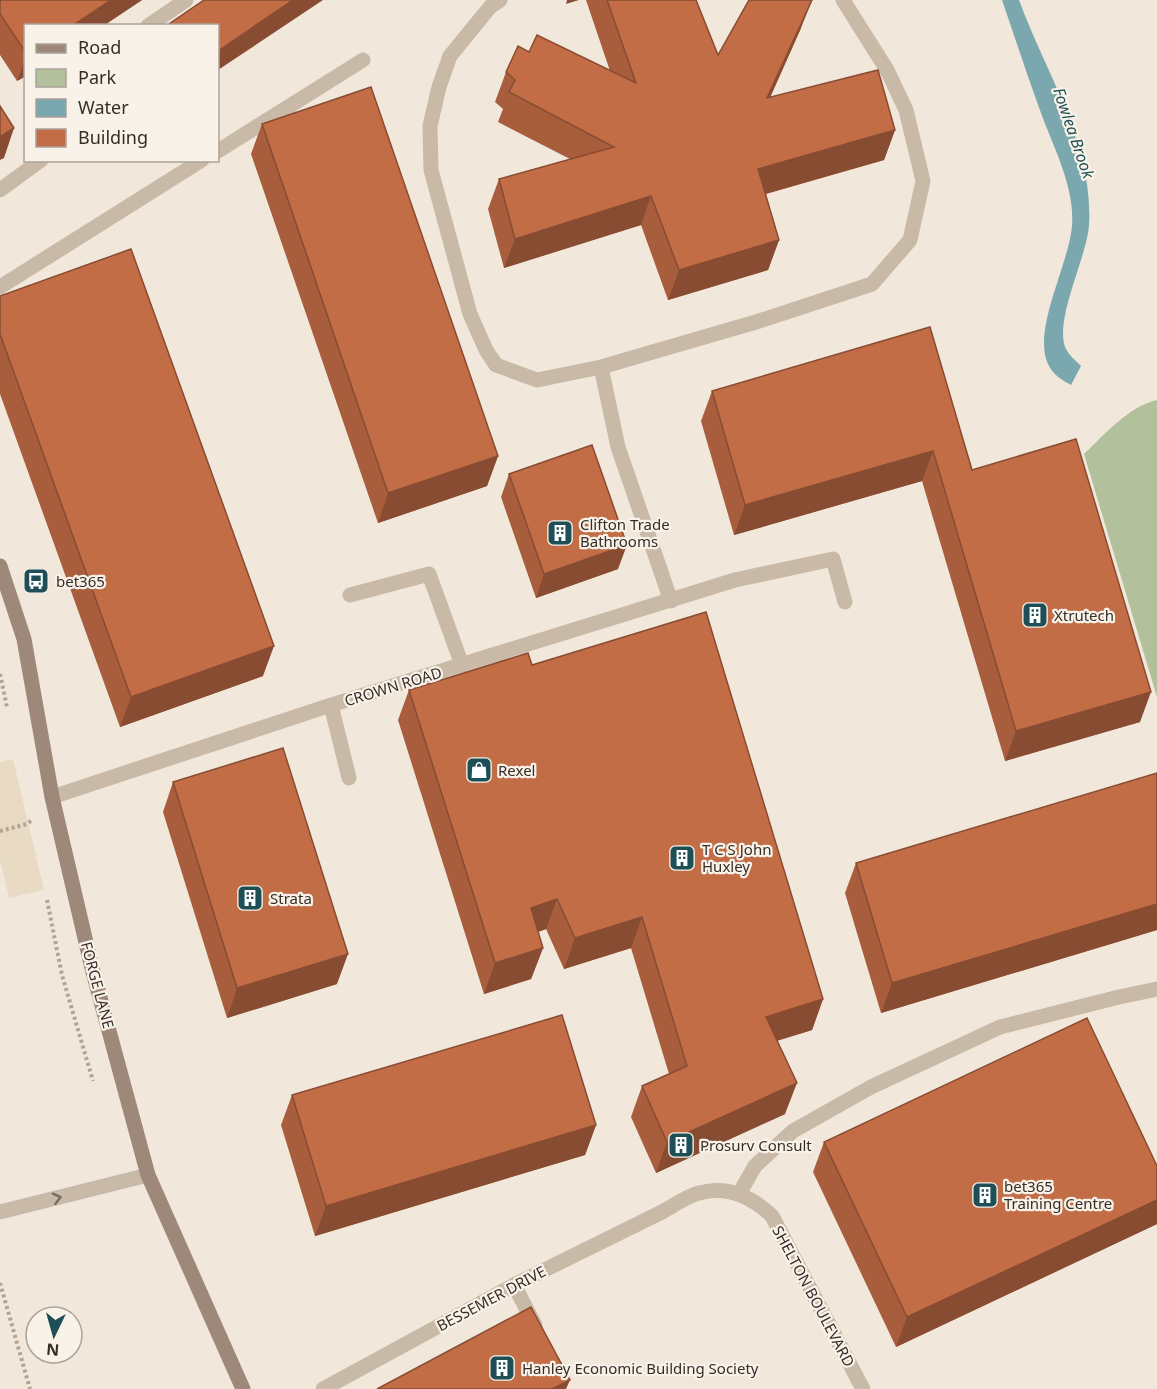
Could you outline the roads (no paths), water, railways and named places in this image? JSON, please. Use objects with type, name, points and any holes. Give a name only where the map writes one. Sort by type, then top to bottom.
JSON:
[{"type":"street","points":[[151,24],[186,0]]},
{"type":"street","points":[[500,0],[490,7],[450,56],[439,87],[430,126],[431,170],[470,314],[486,350],[496,365],[537,380],[602,367],[735,328],[872,284],[910,240],[923,181],[906,110],[887,70],[843,0]]},
{"type":"street","points":[[219,150],[363,60]]},
{"type":"street","points":[[0,190],[38,162]]},
{"type":"street","points":[[0,287],[199,162]]},
{"type":"street","points":[[602,367],[618,447],[671,601]]},
{"type":"street","name":"CROWN ROAD","points":[[52,797],[331,705],[735,580],[832,559],[845,602]]},
{"type":"street","name":"FORGE LANE","points":[[0,566],[24,639],[52,797],[92,968],[148,1174],[243,1389]]},
{"type":"street","points":[[350,595],[429,574],[462,665]]},
{"type":"street","points":[[331,705],[349,778]]},
{"type":"street","points":[[739,1194],[755,1166],[793,1131],[871,1087],[1000,1027],[1157,989]]},
{"type":"street","points":[[0,1212],[148,1174]]},
{"type":"street","name":"SHELTON BOULEVARD","points":[[662,1212],[699,1193],[721,1191],[739,1194],[756,1201],[772,1216],[863,1389]]},
{"type":"street","name":"BESSEMER DRIVE","points":[[323,1389],[514,1285],[662,1212]]},
{"type":"street","points":[[514,1285],[541,1337]]},
{"type":"water","name":"Fowlea Brook","points":[[1002,0],[1019,0],[1066,110],[1084,166],[1089,225],[1067,306],[1063,337],[1066,349],[1081,366],[1071,385],[1052,371],[1044,350],[1048,315],[1072,226],[1070,197],[1062,168]]},
{"type":"place","name":"Clifton Trade Bathrooms","points":[[560,533]]},
{"type":"place","name":"bet365","points":[[36,581]]},
{"type":"place","name":"Xtrutech","points":[[1035,615]]},
{"type":"place","name":"Rexel","points":[[479,770]]},
{"type":"place","name":"T C S John Huxley","points":[[682,858]]},
{"type":"place","name":"Strata","points":[[250,898]]},
{"type":"place","name":"Prosurv Consult","points":[[681,1145]]},
{"type":"place","name":"bet365 Training Centre","points":[[985,1195]]},
{"type":"place","name":"Hanley Economic Building Society","points":[[502,1368]]}]
